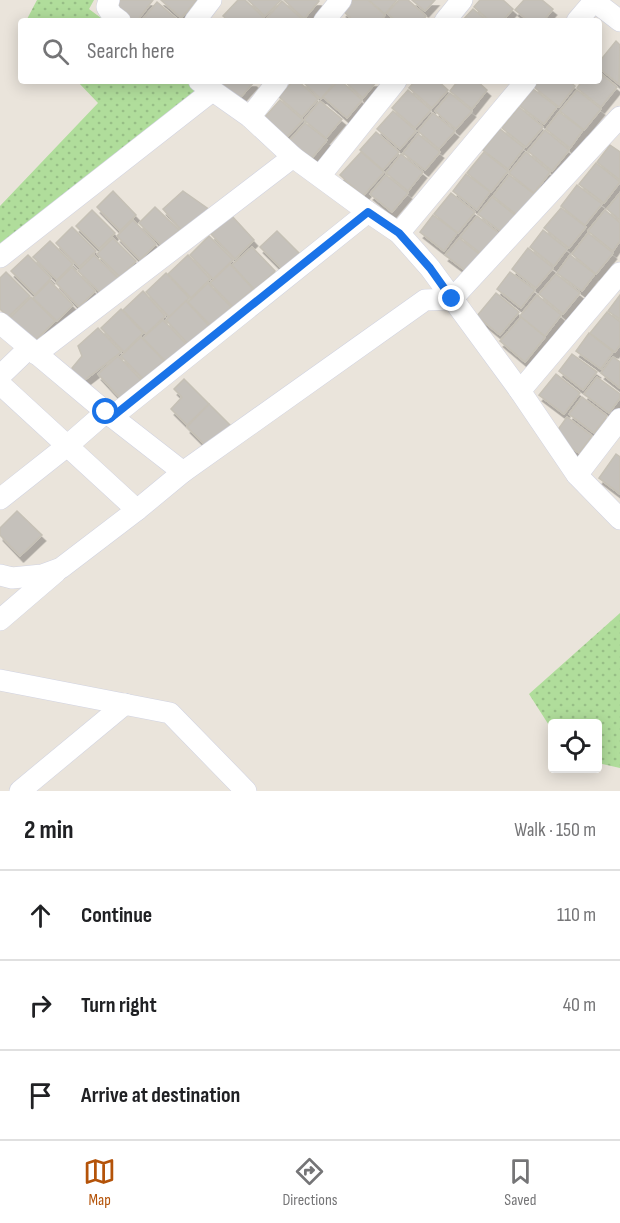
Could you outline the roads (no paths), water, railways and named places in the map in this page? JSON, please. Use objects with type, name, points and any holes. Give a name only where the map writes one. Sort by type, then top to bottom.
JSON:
[{"type":"street","points":[[109,0],[107,8],[116,18]]},
{"type":"street","points":[[197,18],[211,0]]},
{"type":"street","points":[[326,18],[341,0]]},
{"type":"street","points":[[447,18],[462,0]]},
{"type":"street","points":[[579,18],[594,0],[620,21]]},
{"type":"street","points":[[250,117],[276,84]]},
{"type":"street","points":[[320,176],[394,84]]},
{"type":"street","points":[[399,233],[523,84]]},
{"type":"street","points":[[0,257],[206,86],[250,117],[293,157],[399,233],[430,268],[520,391],[577,475],[620,519]]},
{"type":"street","points":[[0,620],[183,472],[425,300],[452,299],[620,117]]},
{"type":"street","points":[[0,376],[293,157]]},
{"type":"street","points":[[0,499],[368,212]]},
{"type":"street","points":[[520,391],[620,273]]},
{"type":"street","points":[[0,323],[183,472]]},
{"type":"street","points":[[0,384],[137,510]]},
{"type":"street","points":[[577,475],[620,419]]},
{"type":"street","points":[[0,575],[12,578],[42,575],[62,568]]},
{"type":"street","points":[[0,680],[170,713],[246,791]]},
{"type":"street","points":[[20,791],[125,704]]}]
